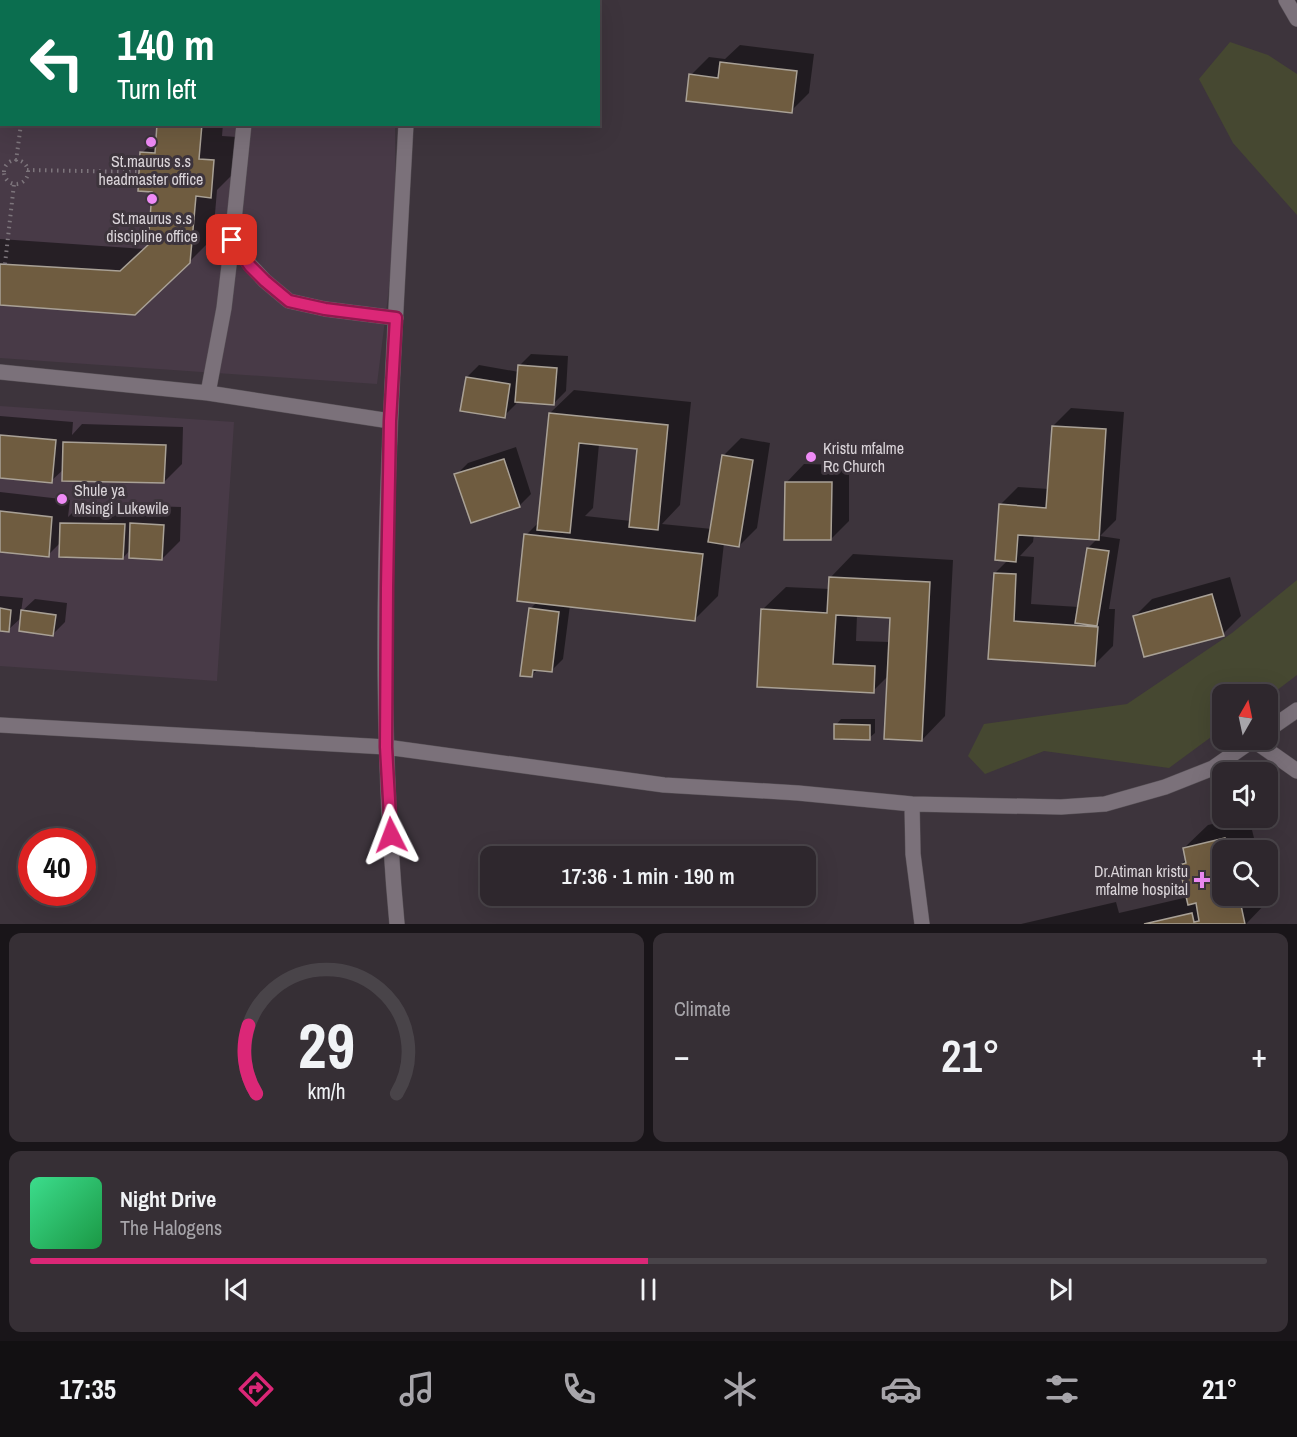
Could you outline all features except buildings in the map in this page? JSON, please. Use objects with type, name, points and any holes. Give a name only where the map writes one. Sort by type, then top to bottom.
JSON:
[{"type":"street","points":[[1286,0],[1297,19]]},
{"type":"street","points":[[207,393],[224,308],[244,126]]},
{"type":"street","points":[[397,924],[386,747],[390,421],[406,126]]},
{"type":"street","points":[[232,240],[250,266],[289,301],[325,309],[396,318]]},
{"type":"street","points":[[0,372],[207,393],[390,421]]},
{"type":"street","points":[[1278,722],[1297,710]]},
{"type":"street","points":[[0,724],[386,747],[664,785],[798,793],[912,804],[1060,807],[1105,804],[1165,787],[1213,768],[1239,750]]},
{"type":"street","points":[[1267,750],[1297,771]]},
{"type":"street","points":[[912,804],[913,854],[922,924]]},
{"type":"path","points":[[16,161],[21,126]]},
{"type":"path","points":[[16,161],[23,163],[27,170],[25,180],[18,184],[7,180],[2,174],[7,165],[16,161]]},
{"type":"path","points":[[27,170],[139,172]]},
{"type":"path","points":[[4,264],[14,184]]},
{"type":"shaded area","points":[[0,126],[395,126],[396,232],[377,384],[0,358]]},
{"type":"shaded area","points":[[0,406],[234,422],[217,681],[0,666]]},
{"type":"green space","points":[[1230,42],[1268,55],[1297,74],[1297,215],[1233,143],[1199,79]]},
{"type":"green space","points":[[1297,580],[1297,675],[1278,689],[1278,684],[1212,684],[1212,736],[1169,768],[1044,751],[985,774],[968,756],[984,724],[1127,704],[1232,633]]},
{"type":"place","name":"St.maurus s.s headmaster office","points":[[151,142]]},
{"type":"place","name":"St.maurus s.s discipline office","points":[[152,199]]},
{"type":"place","name":"Kristu mfalme Rc Church","points":[[811,457]]},
{"type":"place","name":"Shule ya Msingi Lukewile","points":[[62,499]]},
{"type":"place","name":"Dr.Atiman kristu mfalme hospital","points":[[1202,880]]},
{"type":"route","points":[[232,240],[250,266],[289,301],[325,309],[396,318],[390,421],[387,588],[386,747],[391,835]]}]
